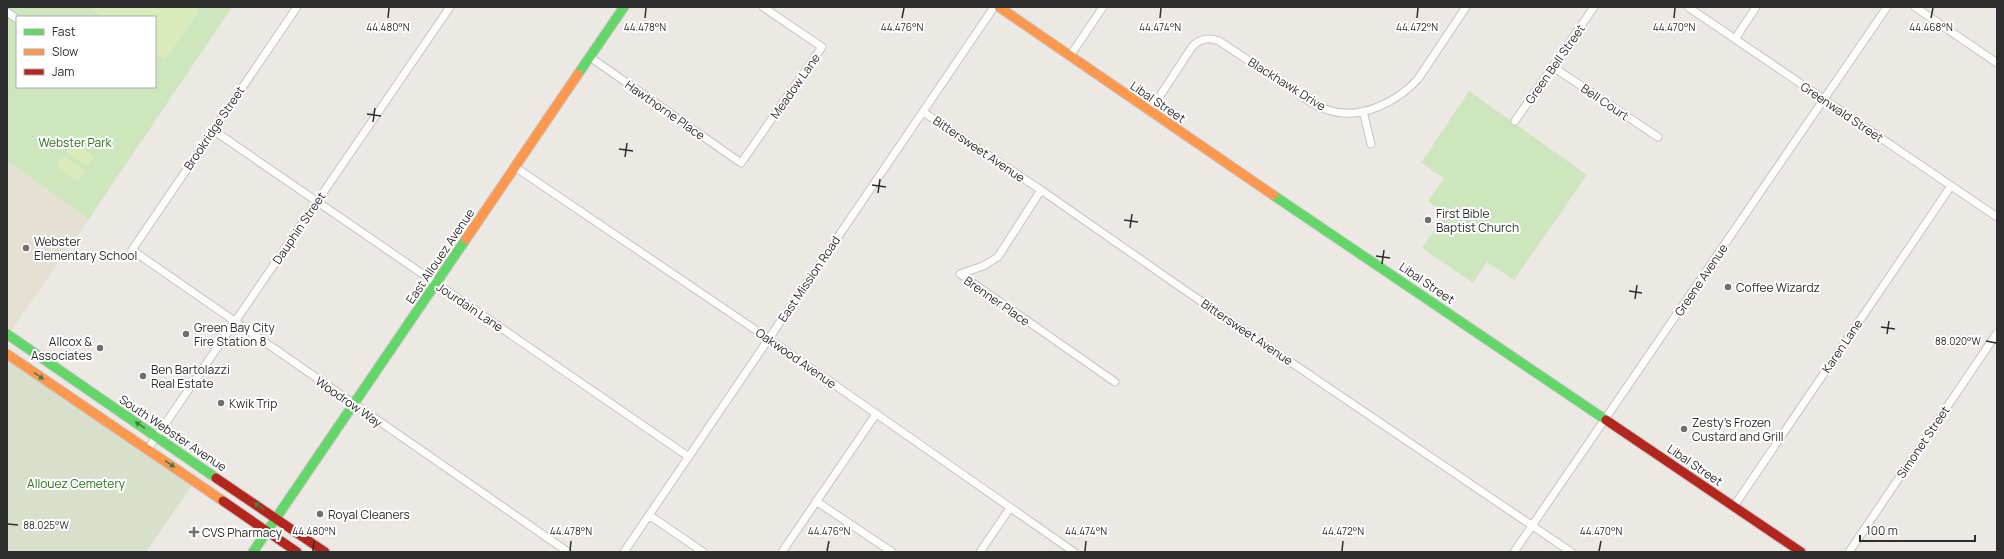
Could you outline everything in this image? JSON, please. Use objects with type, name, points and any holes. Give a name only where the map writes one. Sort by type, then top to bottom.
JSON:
[{"type":"street","name":"Brookridge Street","points":[[132,250],[296,7]]},
{"type":"street","name":"Dauphin Street","points":[[148,449],[450,7]]},
{"type":"street","name":"East Allouez Avenue","points":[[253,552],[624,7]]},
{"type":"street","name":"Meadow Lane","points":[[741,163],[822,47],[763,7]]},
{"type":"street","name":"East Mission Road","points":[[624,552],[994,7]]},
{"type":"street","name":"Libal Street","points":[[999,7],[1801,552]]},
{"type":"street","points":[[1070,56],[1103,7]]},
{"type":"street","name":"Blackhawk Drive","points":[[1150,110],[1192,48],[1200,40],[1211,39],[1219,41],[1320,107],[1341,113],[1363,111],[1380,106],[1409,90],[1466,7]]},
{"type":"street","name":"Green Bell Street","points":[[1515,121],[1594,7]]},
{"type":"street","name":"Greenwald Street","points":[[1688,7],[1997,218]]},
{"type":"street","points":[[1735,39],[1756,7]]},
{"type":"street","name":"Greene Avenue","points":[[1514,552],[1607,419],[1887,7]]},
{"type":"street","points":[[1915,7],[1997,62]]},
{"type":"street","points":[[7,12],[16,19]]},
{"type":"street","name":"Hawthorne Place","points":[[590,57],[741,163]]},
{"type":"street","name":"Bell Court","points":[[1553,67],[1658,137]]},
{"type":"street","points":[[1363,111],[1371,144]]},
{"type":"street","name":"Bittersweet Avenue","points":[[923,112],[1041,190],[1186,291],[1571,552]]},
{"type":"street","name":"Jourdain Lane","points":[[213,130],[689,457]]},
{"type":"street","name":"Oakwood Avenue","points":[[515,167],[769,339],[1074,552]]},
{"type":"street","name":"Karen Lane","points":[[1734,506],[1951,186]]},
{"type":"street","name":"Brenner Place","points":[[1041,190],[998,257],[983,266],[960,274],[1114,382]]},
{"type":"street","name":"Woodrow Way","points":[[132,250],[235,323],[568,552]]},
{"type":"street","name":"Simonet Street","points":[[1849,552],[1997,332]]},
{"type":"street","name":"South Webster Avenue","points":[[7,334],[326,552]]},
{"type":"street","points":[[7,354],[297,552]]},
{"type":"street","points":[[782,552],[876,414]]},
{"type":"street","points":[[816,501],[892,552]]},
{"type":"street","points":[[980,552],[1010,508]]},
{"type":"street","points":[[649,515],[703,552]]},
{"type":"shaded area","points":[[7,161],[89,219],[10,332],[7,331]]},
{"type":"green space","name":"Webster Park","points":[[10,7],[232,7],[89,219],[7,161],[7,12]]},
{"type":"green space","points":[[88,7],[194,7],[199,11],[165,60],[156,54],[156,16],[101,16]]},
{"type":"green space","points":[[1469,91],[1587,175],[1514,280],[1487,262],[1473,283],[1422,248],[1445,214],[1428,201],[1444,178],[1421,163]]},
{"type":"green space","points":[[73,141],[95,157],[88,167],[66,152]]},
{"type":"green space","points":[[63,155],[86,171],[78,181],[56,166]]},
{"type":"green space","name":"Allouez Cemetery","points":[[7,354],[195,481],[146,552],[7,552]]},
{"type":"traffic: fast","points":[[578,74],[624,7]]},
{"type":"traffic: fast","points":[[1273,195],[1606,420]]},
{"type":"traffic: fast","points":[[253,552],[466,239]]},
{"type":"traffic: fast","points":[[7,334],[216,478]]},
{"type":"traffic: slow","points":[[999,7],[1273,195]]},
{"type":"traffic: slow","points":[[466,239],[578,74]]},
{"type":"traffic: slow","points":[[7,354],[223,501]]},
{"type":"traffic: jam","points":[[1606,420],[1801,552]]},
{"type":"traffic: jam","points":[[216,478],[325,552]]},
{"type":"traffic: jam","points":[[223,501],[297,552]]},
{"type":"place","name":"First Bible Baptist Church","points":[[1428,220]]},
{"type":"place","name":"Webster Elementary School","points":[[26,248]]},
{"type":"place","name":"Coffee Wizardz","points":[[1728,287]]},
{"type":"place","name":"Green Bay City Fire Station 8","points":[[186,334]]},
{"type":"place","name":"Allcox & Associates","points":[[100,348]]},
{"type":"place","name":"Ben Bartolazzi Real Estate","points":[[143,376]]},
{"type":"place","name":"Kwik Trip","points":[[221,403]]},
{"type":"place","name":"Zesty's Frozen Custard and Grill","points":[[1684,429]]},
{"type":"place","name":"Royal Cleaners","points":[[320,514]]},
{"type":"place","name":"CVS Pharmacy","points":[[194,532]]}]
